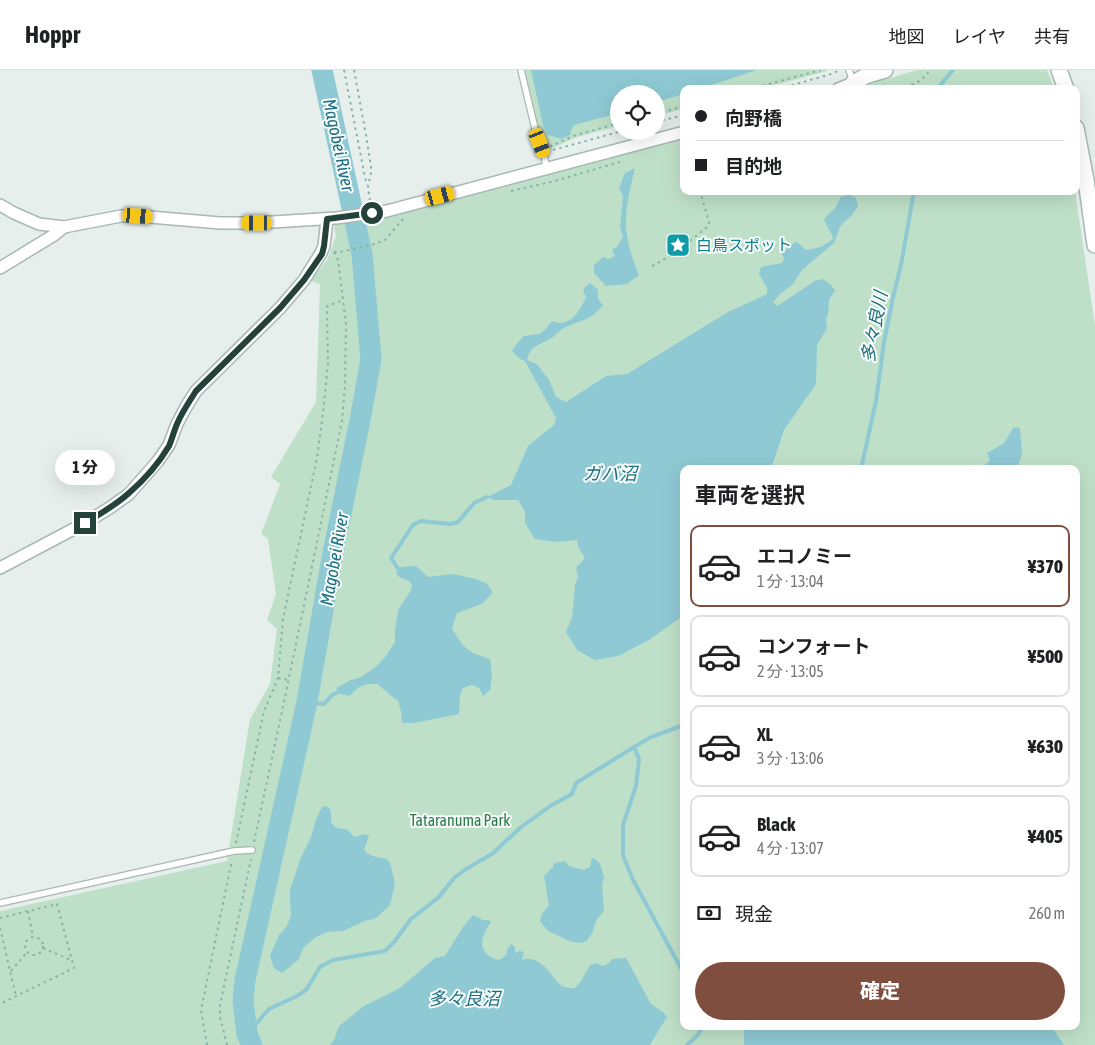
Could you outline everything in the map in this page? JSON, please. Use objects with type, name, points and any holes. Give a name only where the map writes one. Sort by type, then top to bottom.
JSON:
[{"type":"street","points":[[851,77],[885,70]]},
{"type":"street","points":[[1059,70],[1065,85]]},
{"type":"street","points":[[0,205],[39,224],[64,227],[121,216],[220,223],[257,223],[370,214],[680,133]]},
{"type":"street","points":[[1080,142],[1090,178],[1095,245]]},
{"type":"street","points":[[0,568],[85,523],[129,494],[158,461],[169,445],[177,424],[196,391],[280,308],[304,280],[322,254],[329,249],[331,218]]},
{"type":"street","points":[[0,268],[64,227]]},
{"type":"lane","points":[[521,70],[536,133],[544,153],[546,168]]},
{"type":"lane","points":[[0,903],[234,851],[252,850]]},
{"type":"path","points":[[344,70],[368,188],[370,214]]},
{"type":"path","points":[[354,70],[371,167],[368,188]]},
{"type":"path","points":[[765,85],[821,70]]},
{"type":"path","points":[[793,85],[841,70]]},
{"type":"path","points":[[912,85],[927,75],[929,70]]},
{"type":"path","points":[[665,111],[680,107]]},
{"type":"path","points":[[665,119],[680,115]]},
{"type":"path","points":[[548,143],[551,146],[573,136],[610,126]]},
{"type":"path","points":[[544,153],[610,134]]},
{"type":"path","points":[[512,191],[627,160]]},
{"type":"path","points":[[652,266],[670,257],[709,225],[701,195]]},
{"type":"path","points":[[329,249],[340,252],[385,240],[406,216]]},
{"type":"path","points":[[227,1045],[220,1017],[220,1005],[342,420],[345,385],[346,324],[338,260],[329,249]]},
{"type":"path","points":[[207,1045],[201,1010],[264,712],[278,678],[283,619],[317,458],[324,412],[328,364],[327,306],[344,300]]},
{"type":"path","points":[[278,678],[289,680]]},
{"type":"path","points":[[0,918],[57,904],[74,968],[0,1004]]},
{"type":"path","points":[[28,911],[34,936]]},
{"type":"path","points":[[0,928],[16,996]]},
{"type":"path","points":[[34,936],[42,940],[43,948],[41,953],[37,955],[27,952],[25,945],[28,938],[34,936]]},
{"type":"path","points":[[43,948],[72,961]]},
{"type":"path","points":[[10,971],[27,952]]},
{"type":"green space","points":[[525,70],[827,70],[775,85],[680,85],[680,110],[665,114],[665,85],[610,85],[610,128],[577,137],[547,149],[538,128]]},
{"type":"green space","points":[[917,70],[1047,70],[1053,85],[866,85]]},
{"type":"green space","name":"Tataranuma Park","points":[[680,137],[680,195],[1076,195],[1095,326],[1095,1045],[0,1045],[0,911],[227,861],[250,719],[270,684],[277,629],[267,620],[276,594],[268,539],[261,534],[280,484],[271,477],[316,402],[320,284],[310,281],[327,260],[336,236],[334,227],[336,223],[372,219]]},
{"type":"water","points":[[531,70],[757,70],[711,85],[680,85],[680,95],[665,99],[665,85],[610,85],[610,115],[574,125],[570,135],[561,139],[548,135],[543,125]]},
{"type":"water","points":[[635,168],[627,206],[626,224],[630,250],[639,275],[627,284],[606,286],[594,273],[594,265],[603,257],[608,259],[615,256],[612,250],[618,246],[623,236],[620,228],[623,196],[619,188],[625,173]]},
{"type":"water","name":"ガバ沼","points":[[849,195],[856,198],[858,206],[840,227],[834,243],[802,270],[792,285],[773,302],[777,306],[815,281],[823,279],[835,290],[829,300],[826,320],[827,328],[817,345],[816,384],[784,430],[772,465],[680,465],[680,618],[649,640],[618,656],[595,660],[577,650],[566,632],[572,618],[575,585],[578,577],[576,568],[585,558],[578,546],[577,540],[556,542],[535,539],[525,523],[525,511],[518,500],[494,500],[487,497],[511,485],[528,446],[554,425],[556,418],[525,361],[512,351],[524,336],[539,334],[552,321],[565,322],[573,317],[586,297],[583,291],[584,288],[590,283],[598,290],[598,299],[603,305],[594,315],[562,329],[553,337],[534,348],[527,360],[537,364],[549,380],[556,397],[566,402],[606,376],[627,374],[728,312],[767,294],[767,288],[759,274],[761,267],[782,263],[784,258],[782,254],[790,245],[797,242],[806,250],[821,247],[833,239],[824,220],[835,208],[841,197]]},
{"type":"water","points":[[1018,427],[1020,429],[1022,454],[1018,465],[985,465],[990,460],[987,453],[1004,443],[1013,428]]},
{"type":"water","points":[[416,566],[428,577],[453,574],[476,579],[486,583],[493,592],[482,604],[457,613],[452,629],[467,649],[490,659],[492,676],[490,690],[483,696],[479,688],[472,685],[463,688],[460,696],[459,714],[414,723],[402,723],[398,701],[377,684],[359,687],[349,696],[341,694],[336,688],[361,677],[376,667],[386,656],[395,642],[398,610],[411,590],[412,585],[396,573],[401,567]]},
{"type":"water","points":[[326,806],[331,811],[331,822],[336,828],[347,829],[354,837],[366,834],[369,836],[364,850],[372,855],[387,859],[390,863],[395,883],[390,905],[376,918],[343,931],[327,932],[316,937],[304,947],[298,960],[282,973],[274,968],[270,956],[279,935],[287,926],[291,915],[290,890],[300,860],[311,837],[316,819],[322,807]]},
{"type":"water","points":[[592,858],[597,860],[601,866],[604,878],[602,884],[604,910],[596,921],[587,941],[581,943],[572,942],[548,931],[540,921],[542,914],[549,905],[544,876],[553,867],[554,863],[565,861],[569,866],[584,870],[590,867]]},
{"type":"water","name":"多々良沼","points":[[473,915],[491,922],[484,933],[482,944],[487,954],[499,960],[506,955],[511,944],[515,947],[515,953],[524,952],[522,960],[532,959],[539,962],[558,983],[565,987],[575,988],[590,965],[596,963],[603,966],[612,959],[626,958],[651,1004],[667,1017],[650,1045],[330,1045],[339,1026],[364,1006],[400,988],[435,958],[445,956]]},
{"type":"water","points":[[744,1030],[1054,1030],[1064,1045],[744,1045]]},
{"type":"waterway","name":"Magobei River","points":[[252,1045],[247,1034],[243,1001],[245,980],[307,702],[332,558],[371,359],[362,254],[322,70]]},
{"type":"waterway","name":"多々良川","points":[[940,85],[953,70]]},
{"type":"waterway","name":"多々良川","points":[[862,465],[876,401],[884,342],[901,265],[913,195]]},
{"type":"waterway","points":[[401,571],[391,558],[413,525],[421,521],[451,524],[458,522],[474,503],[487,497]]},
{"type":"waterway","points":[[307,702],[324,704],[332,695],[343,690]]},
{"type":"waterway","name":"多々良川","points":[[680,726],[651,737],[634,747],[639,759],[636,786],[623,825],[623,855],[633,880],[680,967]]},
{"type":"waterway","points":[[247,1034],[269,1009],[306,990],[320,967],[333,960],[385,951],[411,919],[439,897],[454,878],[492,854],[520,828],[550,806],[572,794],[576,783],[634,747]]},
{"type":"waterway","name":"多々良川","points":[[687,1045],[701,1030]]},
{"type":"place","name":"白鳥スポット","points":[[678,245]]},
{"type":"route","points":[[85,523],[129,494],[146,476],[169,445],[177,424],[196,391],[280,308],[304,280],[322,254],[327,219],[372,213]]}]
